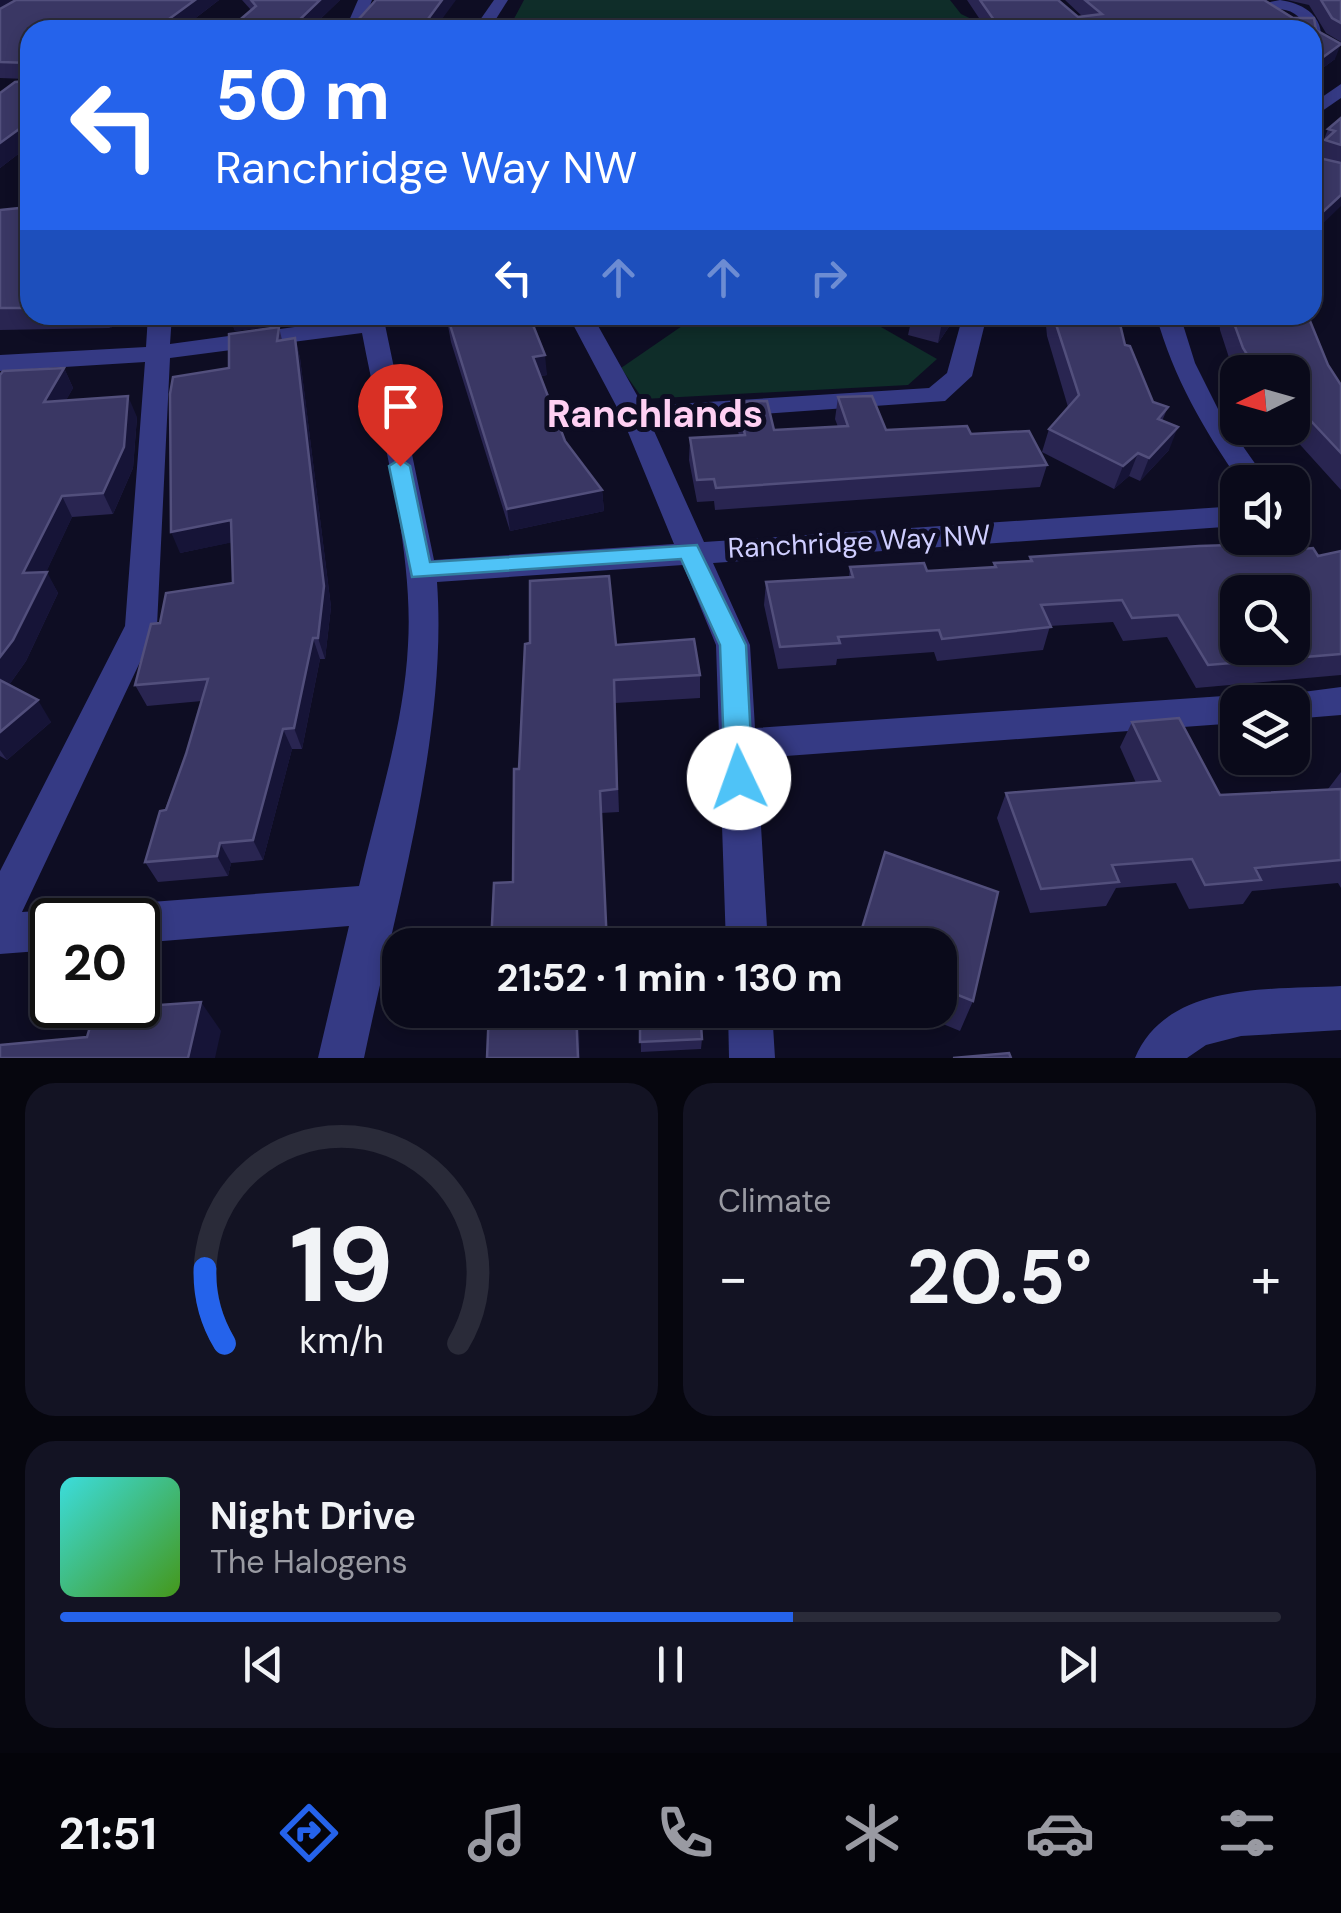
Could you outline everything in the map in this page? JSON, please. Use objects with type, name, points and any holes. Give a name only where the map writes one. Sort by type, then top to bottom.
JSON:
[{"type":"street","points":[[0,914],[141,626],[159,325]]},
{"type":"street","points":[[0,363],[158,352],[338,325]]},
{"type":"street","points":[[340,1058],[416,720],[425,644],[420,572],[372,325]]},
{"type":"street","points":[[585,325],[634,415],[688,551],[733,645],[746,928]]},
{"type":"street","points":[[634,415],[936,394],[959,376],[972,325]]},
{"type":"street","points":[[1171,325],[1182,363],[1208,416],[1242,465]]},
{"type":"street","name":"Ranchridge Way NW","points":[[420,572],[1220,517]]},
{"type":"street","points":[[1310,704],[1341,701]]},
{"type":"street","points":[[737,744],[1220,710]]},
{"type":"street","points":[[160,921],[376,904]]},
{"type":"street","points":[[0,934],[30,932]]},
{"type":"street","points":[[1158,1058],[1186,1030],[1212,1019],[1341,1008]]},
{"type":"street","points":[[751,1028],[752,1058]]},
{"type":"green space","points":[[524,0],[950,0],[961,14],[973,20],[513,20]]},
{"type":"green space","points":[[683,325],[878,325],[937,359],[908,385],[643,399],[621,368]]},
{"type":"building","points":[[16,0],[195,0],[168,20],[20,20],[20,63],[0,62],[0,9]]},
{"type":"building","points":[[251,0],[320,0],[299,20],[240,20],[256,6]]},
{"type":"building","points":[[376,0],[442,0],[427,20],[358,20]]},
{"type":"building","points":[[980,0],[1058,0],[1078,17],[1102,14],[1085,0],[1264,0],[1293,18],[1314,20],[994,20]]},
{"type":"building","points":[[1321,0],[1341,0],[1341,23],[1332,18]]},
{"type":"building","points":[[1322,33],[1341,44],[1322,58]]},
{"type":"building","points":[[20,82],[20,128],[0,143],[0,93]]},
{"type":"building","points":[[1341,118],[1341,145],[1325,140],[1335,131],[1328,129]]},
{"type":"building","points":[[1322,159],[1341,163],[1341,195],[1322,213]]},
{"type":"building","points":[[20,208],[20,308],[0,308],[0,210]]},
{"type":"building","points":[[450,325],[533,325],[545,355],[533,357],[565,441],[602,490],[507,509]]},
{"type":"building","points":[[1056,325],[1120,325],[1125,345],[1130,346],[1153,402],[1168,407],[1158,419],[1178,427],[1149,458],[1138,453],[1123,466],[1049,429],[1079,395]]},
{"type":"building","points":[[1235,325],[1312,325],[1341,385],[1341,453],[1310,420],[1310,355],[1247,355]]},
{"type":"building","points":[[279,327],[277,341],[295,338],[324,586],[318,638],[313,638],[294,728],[283,729],[253,840],[220,843],[217,856],[145,862],[160,811],[166,810],[186,754],[208,679],[135,685],[151,624],[160,623],[166,593],[233,583],[231,520],[171,532],[173,377],[229,368],[229,334]]},
{"type":"building","points":[[64,368],[44,402],[128,396],[124,447],[103,493],[62,496],[23,573],[47,572],[13,640],[0,657],[0,375],[3,371]]},
{"type":"building","points":[[872,396],[886,430],[967,426],[971,434],[1029,431],[1047,465],[716,488],[714,479],[697,480],[690,438],[745,435],[738,402],[767,401],[774,430],[848,426],[838,397]]},
{"type":"building","points":[[1220,545],[1220,555],[1310,555],[1313,548],[1318,556],[1341,551],[1341,654],[1310,657],[1310,575],[1220,575],[1220,664],[1208,665],[1178,615],[1132,618],[1122,600],[1041,605],[1051,627],[942,639],[939,630],[838,637],[840,643],[780,647],[766,582],[853,577],[850,567],[924,563],[927,571],[996,567],[994,563],[1032,561],[1030,557]]},
{"type":"building","points":[[609,576],[616,645],[694,639],[700,675],[614,680],[617,789],[600,791],[606,928],[492,928],[494,883],[513,882],[514,769],[519,769],[525,644],[530,643],[530,581]]},
{"type":"building","points":[[0,680],[38,700],[0,732]]},
{"type":"building","points":[[1179,718],[1220,795],[1341,789],[1341,860],[1255,868],[1261,880],[1205,885],[1192,859],[1112,865],[1119,882],[1041,889],[1006,793],[1160,781],[1132,722]]},
{"type":"building","points":[[885,852],[998,892],[973,1001],[957,995],[957,928],[862,928]]},
{"type":"building","points":[[201,1002],[188,1058],[0,1058],[0,1045],[87,1037],[90,1028],[160,1028],[160,1005]]},
{"type":"building","points":[[488,1028],[577,1028],[578,1058],[487,1058]]},
{"type":"building","points":[[640,1028],[701,1028],[702,1039],[640,1042]]},
{"type":"building","points":[[1009,1053],[1011,1058],[953,1058]]},
{"type":"district","name":"Ranchlands","points":[[655,414]]},
{"type":"route","points":[[400,466],[420,572],[688,551],[733,645],[739,778]]}]
